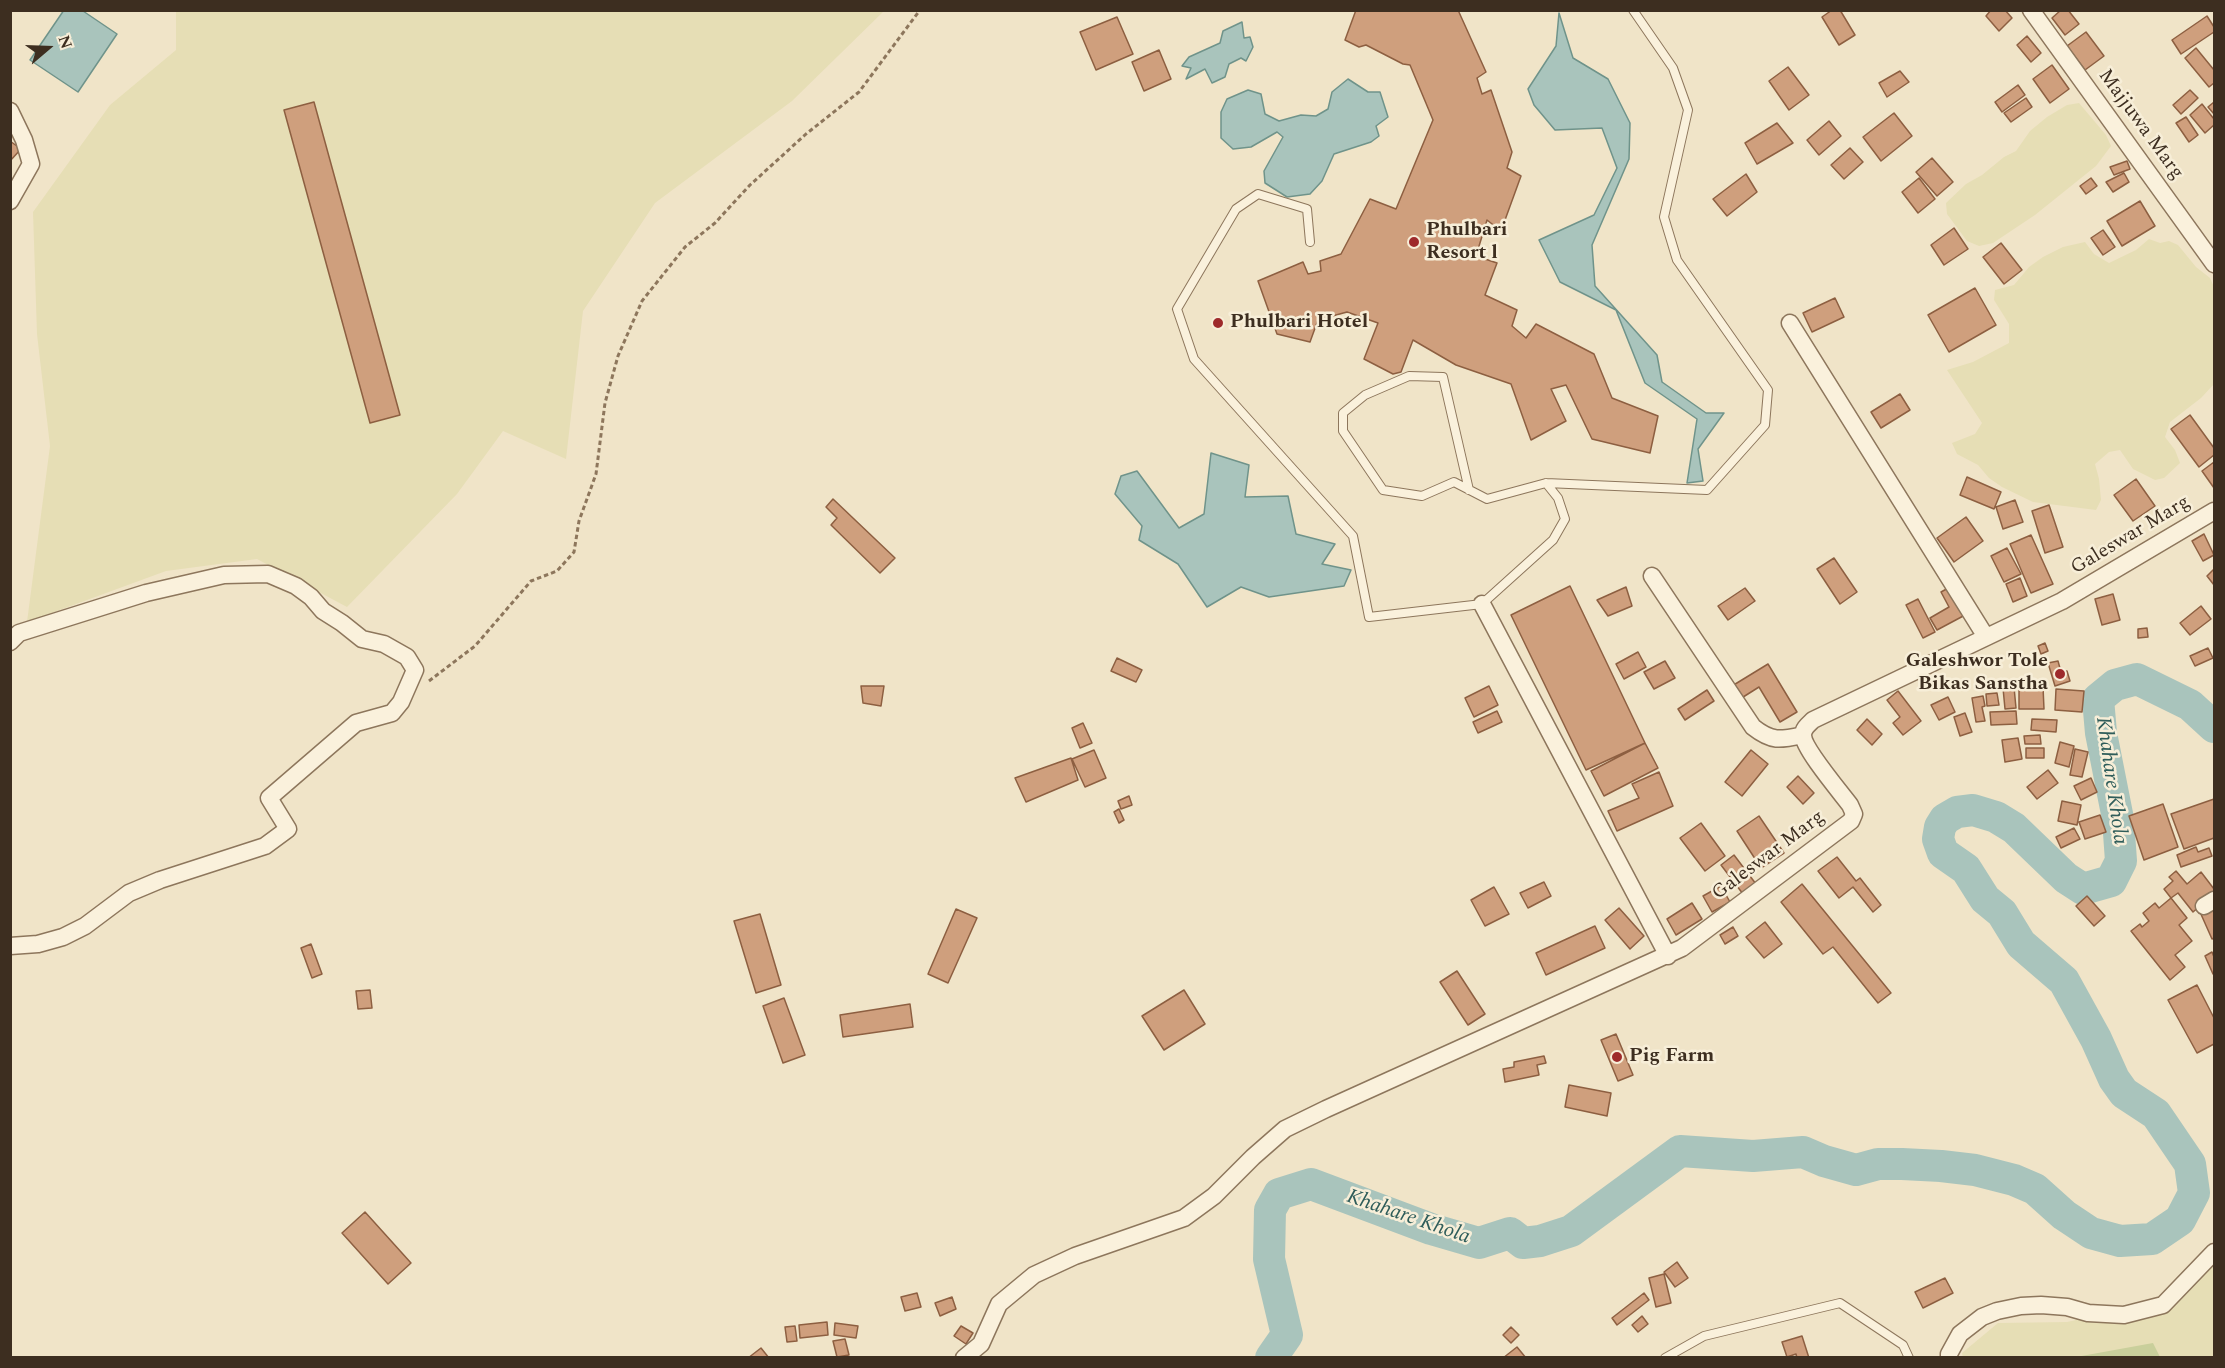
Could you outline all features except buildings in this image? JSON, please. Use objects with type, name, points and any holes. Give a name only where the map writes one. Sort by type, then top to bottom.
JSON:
[{"type":"street","name":"Majjuwa Marg","points":[[2031,10],[2214,264]]},
{"type":"street","points":[[10,111],[24,140],[30,164],[10,201]]},
{"type":"street","points":[[1790,323],[1986,637]]},
{"type":"street","name":"Galeswar Marg","points":[[964,1358],[981,1344],[999,1304],[1034,1275],[1075,1256],[1184,1218],[1214,1196],[1253,1157],[1285,1130],[1326,1109],[1682,948],[1851,821],[1854,814],[1850,805],[1807,747],[1803,735],[1806,726],[1814,720],[2062,601],[2214,511]]},
{"type":"street","points":[[10,642],[19,633],[146,593],[225,575],[268,574],[296,586],[323,611],[342,622],[362,639],[384,644],[407,657],[415,670],[401,702],[392,713],[356,723],[269,798],[288,829],[265,846],[129,892],[85,926],[63,937],[38,944],[10,946]]},
{"type":"street","points":[[1652,576],[1753,727],[1768,738],[1803,735]]},
{"type":"street","points":[[1482,604],[1668,956]]},
{"type":"street","points":[[1949,1358],[1960,1334],[1982,1317],[1997,1311],[2020,1306],[2042,1305],[2067,1307],[2088,1313],[2124,1315],[2163,1305],[2214,1252]]},
{"type":"lane","points":[[1469,490],[1443,377],[1409,376],[1365,395],[1343,413],[1343,431],[1383,490],[1422,496],[1454,482],[1469,490],[1487,499],[1546,483],[1707,490],[1765,425],[1768,390],[1677,260],[1664,217],[1688,110],[1673,68],[1633,10]]},
{"type":"lane","points":[[1310,242],[1307,209],[1258,194],[1236,209],[1177,309],[1194,359],[1353,536],[1369,617],[1482,604],[1553,540],[1565,519],[1558,498],[1546,483]]},
{"type":"lane","points":[[1665,1358],[1704,1336],[1840,1303],[1903,1345],[1909,1358]]},
{"type":"path","points":[[429,681],[475,646],[531,581],[557,570],[574,552],[579,521],[596,474],[608,393],[618,356],[642,301],[685,247],[715,223],[750,185],[806,134],[859,92],[920,10]]},
{"type":"shaded area","points":[[176,11],[884,11],[792,101],[655,203],[583,311],[566,459],[503,431],[457,494],[347,607],[257,559],[166,571],[27,622],[50,446],[37,334],[33,212],[110,105],[176,50]]},
{"type":"shaded area","points":[[2079,103],[2106,135],[2111,146],[2096,166],[2035,215],[1993,243],[1979,246],[1967,241],[1947,214],[1946,203],[1966,184],[2016,151],[2030,131],[2047,117],[2067,105]]},
{"type":"shaded area","points":[[2149,239],[2160,243],[2169,241],[2178,245],[2196,267],[2210,278],[2214,287],[2214,384],[2201,398],[2170,422],[2165,437],[2175,450],[2180,463],[2164,478],[2155,480],[2133,469],[2120,450],[2109,452],[2095,464],[2101,500],[2096,510],[2033,502],[2002,487],[1989,478],[1978,465],[1957,454],[1952,443],[1975,434],[1982,423],[1947,370],[1973,362],[2009,343],[2009,324],[1994,300],[1995,290],[2014,285],[2029,267],[2043,257],[2063,247],[2085,242],[2094,254],[2109,263],[2136,250]]},
{"type":"shaded area","points":[[2214,1256],[2214,1357],[1963,1358],[1962,1353],[1998,1323],[2067,1322],[2157,1302],[2182,1285]]},
{"type":"green space","points":[[2153,1343],[2160,1357],[2076,1357]]},
{"type":"water","points":[[64,10],[83,11],[117,34],[78,92],[30,60]]},
{"type":"water","points":[[1559,13],[1573,58],[1608,79],[1630,123],[1629,159],[1592,245],[1595,286],[1657,355],[1662,382],[1706,413],[1724,413],[1698,449],[1703,481],[1687,483],[1697,419],[1645,383],[1616,310],[1560,282],[1539,240],[1594,215],[1617,168],[1602,128],[1555,130],[1534,105],[1528,89],[1556,46]]},
{"type":"water","points":[[1242,22],[1244,38],[1250,37],[1253,47],[1246,61],[1241,58],[1229,64],[1225,77],[1212,83],[1205,69],[1186,79],[1191,68],[1182,66],[1189,57],[1220,43],[1223,31]]},
{"type":"water","points":[[1348,79],[1368,92],[1380,92],[1388,117],[1376,126],[1379,136],[1371,142],[1334,154],[1322,181],[1310,194],[1287,197],[1265,183],[1264,171],[1283,137],[1277,132],[1251,147],[1233,149],[1221,138],[1221,112],[1227,99],[1248,90],[1261,94],[1265,114],[1279,121],[1301,115],[1316,116],[1328,109],[1332,92]]},
{"type":"water","points":[[1211,453],[1249,465],[1245,497],[1288,496],[1296,534],[1335,544],[1322,564],[1351,570],[1344,586],[1269,597],[1241,587],[1207,607],[1178,564],[1139,540],[1142,526],[1115,494],[1121,476],[1137,471],[1179,528],[1204,514]]},
{"type":"waterway","name":"Khahare Khola","points":[[1271,1358],[1287,1335],[1269,1259],[1270,1210],[1279,1194],[1311,1184],[1431,1229],[1479,1243],[1510,1233],[1523,1243],[1540,1241],[1571,1231],[1680,1151],[1753,1156],[1803,1152],[1856,1170],[1878,1164],[1941,1166],[1975,1170],[2014,1180],[2035,1189],[2064,1215],[2091,1233],[2120,1241],[2152,1239],[2180,1220],[2194,1193],[2190,1164],[2156,1114],[2124,1093],[2114,1079],[2096,1039],[2064,981],[2021,944],[2002,913],[1985,899],[1966,869],[1943,853],[1938,839],[1940,827],[1945,819],[1957,812],[1973,810],[1996,817],[2014,828],[2066,878],[2083,889],[2111,881],[2121,861],[2118,819],[2101,733],[2098,699],[2115,685],[2137,679],[2190,705],[2214,727]]},
{"type":"place","name":"Phulbari Resort l","points":[[1414,242]]},
{"type":"place","name":"Phulbari Hotel","points":[[1218,323]]},
{"type":"place","name":"Galeshwor Tole Bikas Sanstha","points":[[2060,674]]},
{"type":"place","name":"Pig Farm","points":[[1617,1057]]}]
